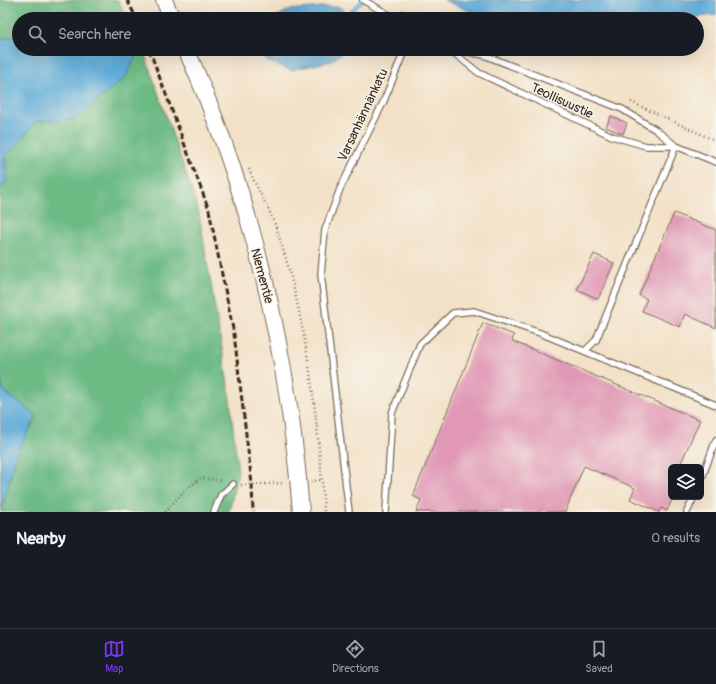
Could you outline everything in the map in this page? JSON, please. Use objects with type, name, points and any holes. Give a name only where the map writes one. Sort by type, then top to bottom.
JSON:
[{"type":"main road","points":[[164,0],[169,12]]},
{"type":"main road","name":"Niementie","points":[[189,56],[207,96],[234,173],[274,319],[294,448],[301,512]]},
{"type":"lane","points":[[363,0],[385,12]]},
{"type":"lane","name":"Varsanhännänkatu","points":[[349,512],[321,274],[325,230],[340,189],[383,103],[402,56]]},
{"type":"lane","name":"Teollisuustie","points":[[458,56],[479,73],[612,136],[646,146],[676,146]]},
{"type":"lane","name":"Teollisuustie","points":[[487,56],[622,108],[656,130],[676,146],[716,162]]},
{"type":"lane","points":[[585,351],[596,340],[676,146]]},
{"type":"lane","points":[[386,512],[392,413],[420,344],[453,313],[474,311],[540,333],[716,405]]},
{"type":"lane","points":[[704,472],[716,440]]},
{"type":"lane","points":[[214,512],[221,495],[232,484]]},
{"type":"lane","points":[[687,512],[693,500]]},
{"type":"path","points":[[625,100],[716,140]]},
{"type":"path","points":[[248,166],[276,229],[294,292],[308,364],[318,445],[324,512]]},
{"type":"green space","points":[[0,0],[118,0],[124,12],[12,12],[12,36],[0,39]]},
{"type":"green space","points":[[145,56],[198,208],[229,390],[238,472],[229,512],[1,512],[17,452],[37,416],[4,391],[0,378],[0,189],[7,181],[5,158],[37,121],[73,120],[135,57]]},
{"type":"water","points":[[444,0],[716,0],[716,15],[704,16],[704,12],[472,12]]},
{"type":"water","points":[[339,7],[345,12],[285,12],[289,10]]},
{"type":"water","points":[[12,36],[12,56],[135,57],[126,77],[73,120],[37,121],[5,158],[7,181],[0,189],[0,39]]},
{"type":"water","points":[[264,56],[338,56],[331,61],[291,70],[267,61]]},
{"type":"water","points":[[0,378],[4,391],[37,416],[17,452],[1,512]]},
{"type":"building","points":[[611,116],[627,123],[623,134],[606,127]]},
{"type":"building","points":[[674,213],[716,230],[716,328],[685,314],[680,327],[642,311],[647,299],[639,295]]},
{"type":"building","points":[[594,254],[614,263],[598,299],[577,289]]},
{"type":"building","points":[[483,323],[514,335],[512,341],[700,420],[680,464],[668,464],[668,500],[672,500],[667,511],[661,508],[659,512],[630,499],[635,488],[584,466],[565,512],[416,512],[421,500],[413,496]]},
{"type":"waterway","points":[[351,12],[363,0]]},
{"type":"railway","points":[[127,0],[133,12]]},
{"type":"railway","points":[[152,56],[209,210],[234,334],[252,484],[253,512]]}]
